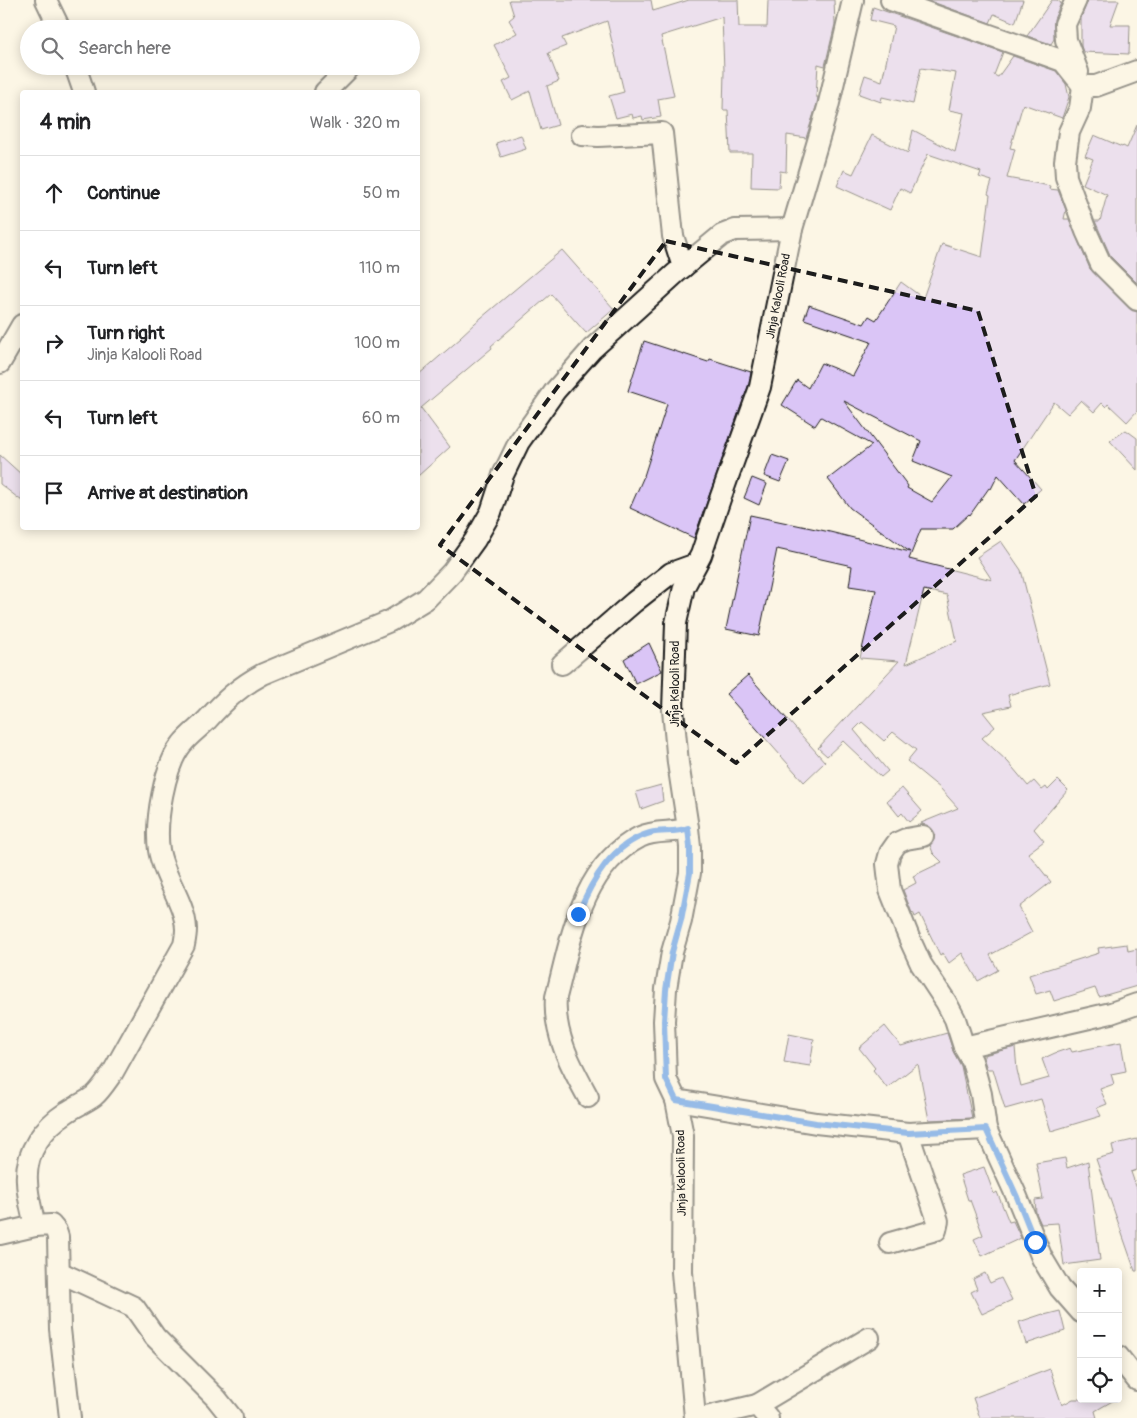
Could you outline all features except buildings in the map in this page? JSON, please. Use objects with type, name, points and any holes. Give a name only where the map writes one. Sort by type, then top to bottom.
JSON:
[{"type":"street","points":[[46,0],[56,20]]},
{"type":"street","name":"Jinja Kalooli Road","points":[[695,1418],[682,1272],[683,1136],[676,1100],[666,1079],[664,1021],[666,990],[672,952],[681,920],[690,873],[690,847],[678,763],[673,710],[676,623],[684,587],[701,556],[760,387],[792,229],[828,107],[852,0]]},
{"type":"street","points":[[891,0],[1063,61],[1083,86]]},
{"type":"street","points":[[1076,0],[1065,24],[1066,40],[1083,86],[1080,108],[1069,132],[1066,177],[1086,231],[1101,264],[1137,300]]},
{"type":"street","points":[[1083,86],[1096,86],[1137,71]]},
{"type":"street","points":[[78,75],[83,90]]},
{"type":"street","points":[[327,90],[342,75]]},
{"type":"street","points":[[582,135],[662,133],[674,236],[683,267]]},
{"type":"street","points":[[35,1226],[26,1182],[27,1164],[35,1145],[47,1127],[94,1095],[113,1072],[184,945],[186,929],[182,912],[159,850],[159,820],[162,792],[172,761],[182,744],[230,695],[245,683],[390,621],[426,599],[452,572],[475,540],[491,512],[503,475],[519,442],[572,369],[683,267],[722,235],[735,230],[792,229]]},
{"type":"street","points":[[0,363],[20,328]]},
{"type":"street","points":[[562,664],[671,573],[696,564]]},
{"type":"street","points":[[588,1097],[569,1063],[562,1045],[555,1012],[556,997],[578,914],[587,892],[598,874],[618,852],[641,836],[668,830],[680,831],[688,828]]},
{"type":"street","points":[[923,836],[906,839],[897,843],[890,853],[887,864],[890,890],[922,964],[955,1019],[964,1047],[972,1061],[981,1094],[986,1129],[1044,1262],[1060,1288],[1077,1307]]},
{"type":"street","points":[[964,1047],[1111,1013],[1137,1004]]},
{"type":"street","points":[[676,1100],[816,1123],[908,1133],[986,1129]]},
{"type":"street","points":[[890,1242],[936,1230],[938,1221],[908,1133]]},
{"type":"street","points":[[0,1234],[35,1226],[51,1225],[56,1231],[58,1237],[60,1329],[70,1418]]},
{"type":"street","points":[[59,1272],[134,1307],[155,1336],[216,1398],[232,1418]]},
{"type":"street","points":[[702,1418],[762,1411],[869,1338]]},
{"type":"street","points":[[1120,1358],[1137,1380]]},
{"type":"highlighted area","points":[[666,241],[978,311],[1036,496],[736,763],[440,545]]},
{"type":"route","points":[[578,914],[587,892],[598,874],[618,852],[641,836],[668,830],[680,831],[688,828],[690,873],[681,920],[672,952],[666,990],[664,1021],[666,1079],[676,1100],[816,1123],[908,1133],[986,1129],[1035,1242]]}]
